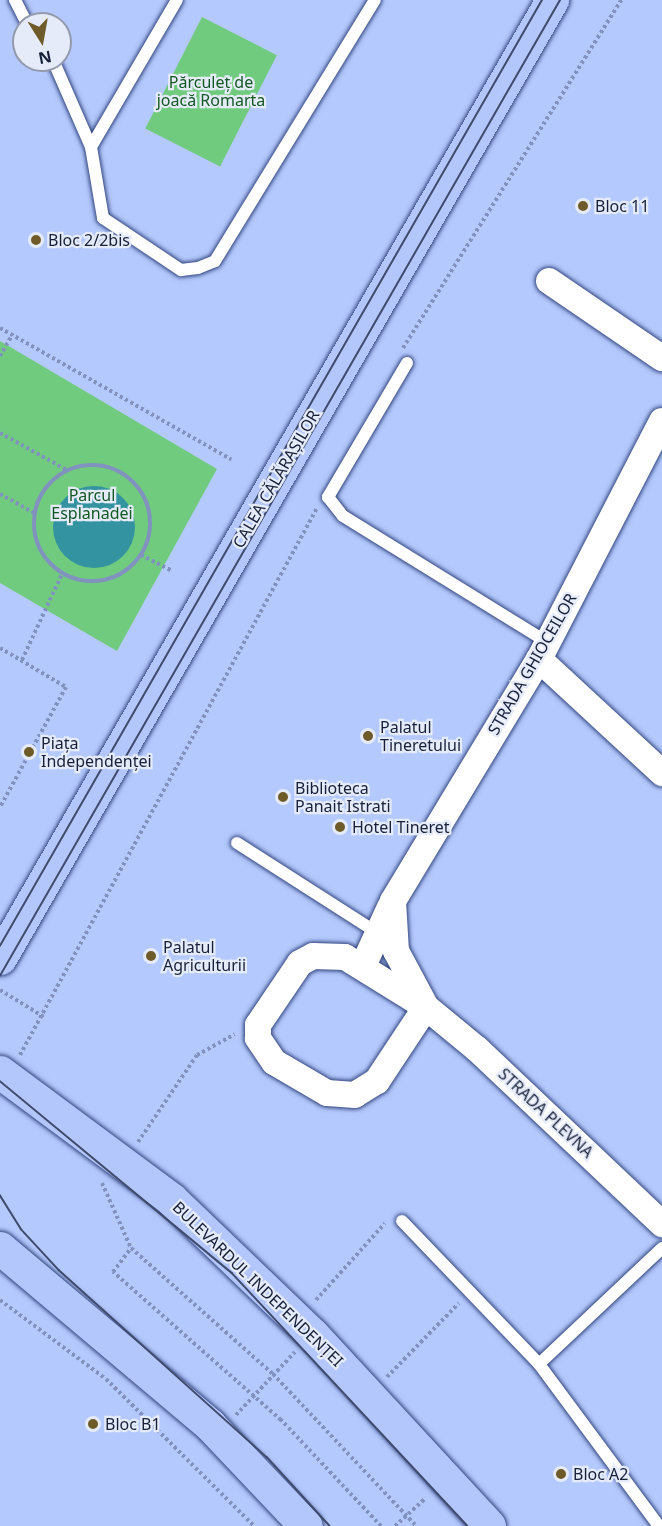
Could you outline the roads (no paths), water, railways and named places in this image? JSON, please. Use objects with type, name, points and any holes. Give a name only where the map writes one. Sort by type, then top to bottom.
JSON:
[{"type":"main road","name":"CALEA CĂLĂRAȘILOR","points":[[0,958],[552,0]]},
{"type":"main road","name":"BULEVARDUL INDEPENDENȚEI","points":[[3,1074],[111,1170],[171,1199],[305,1328],[448,1477],[489,1526]]},
{"type":"main road","points":[[0,1248],[218,1433],[306,1526]]},
{"type":"street","points":[[549,280],[662,358]]},
{"type":"street","name":"STRADA GHIOCEILOR","points":[[363,966],[393,901],[543,650],[662,421]]},
{"type":"street","points":[[543,650],[662,773]]},
{"type":"street","points":[[393,901],[396,951],[426,1007]]},
{"type":"street","name":"STRADA PLEVNA","points":[[426,1007],[377,1081],[355,1095],[327,1093],[274,1062],[258,1038],[258,1025],[288,976],[313,956],[345,957],[426,1007],[662,1224]]},
{"type":"lane","points":[[91,147],[177,0]]},
{"type":"lane","points":[[58,72],[91,147],[103,218],[181,270],[214,261],[375,0]]},
{"type":"lane","points":[[404,359],[328,497],[344,516],[543,650]]},
{"type":"lane","points":[[237,843],[378,933]]},
{"type":"lane","points":[[402,1221],[539,1364],[660,1526]]},
{"type":"lane","points":[[539,1364],[662,1248]]},
{"type":"tram line","points":[[0,946],[542,0]]},
{"type":"tram line","points":[[0,976],[560,0]]},
{"type":"tram line","points":[[0,1081],[232,1273],[468,1526]]},
{"type":"tram line","points":[[0,1195],[21,1229],[59,1270],[267,1457],[330,1526]]},
{"type":"place","name":"Bloc 11","points":[[583,206]]},
{"type":"place","name":"Bloc 2/2bis","points":[[36,240]]},
{"type":"place","name":"Palatul Tineretului","points":[[368,736]]},
{"type":"place","name":"Piața Independenței","points":[[29,752]]},
{"type":"place","name":"Biblioteca Panait Istrati","points":[[283,797]]},
{"type":"place","name":"Hotel Tineret","points":[[340,827]]},
{"type":"place","name":"Palatul Agriculturii","points":[[151,956]]},
{"type":"place","name":"Bloc B1","points":[[93,1424]]},
{"type":"place","name":"Bloc A2","points":[[561,1474]]},
{"type":"park label","name":"Părculeț de joacă Romarta","points":[[211,91]]},
{"type":"park label","name":"Parcul Esplanadei","points":[[92,504]]}]
